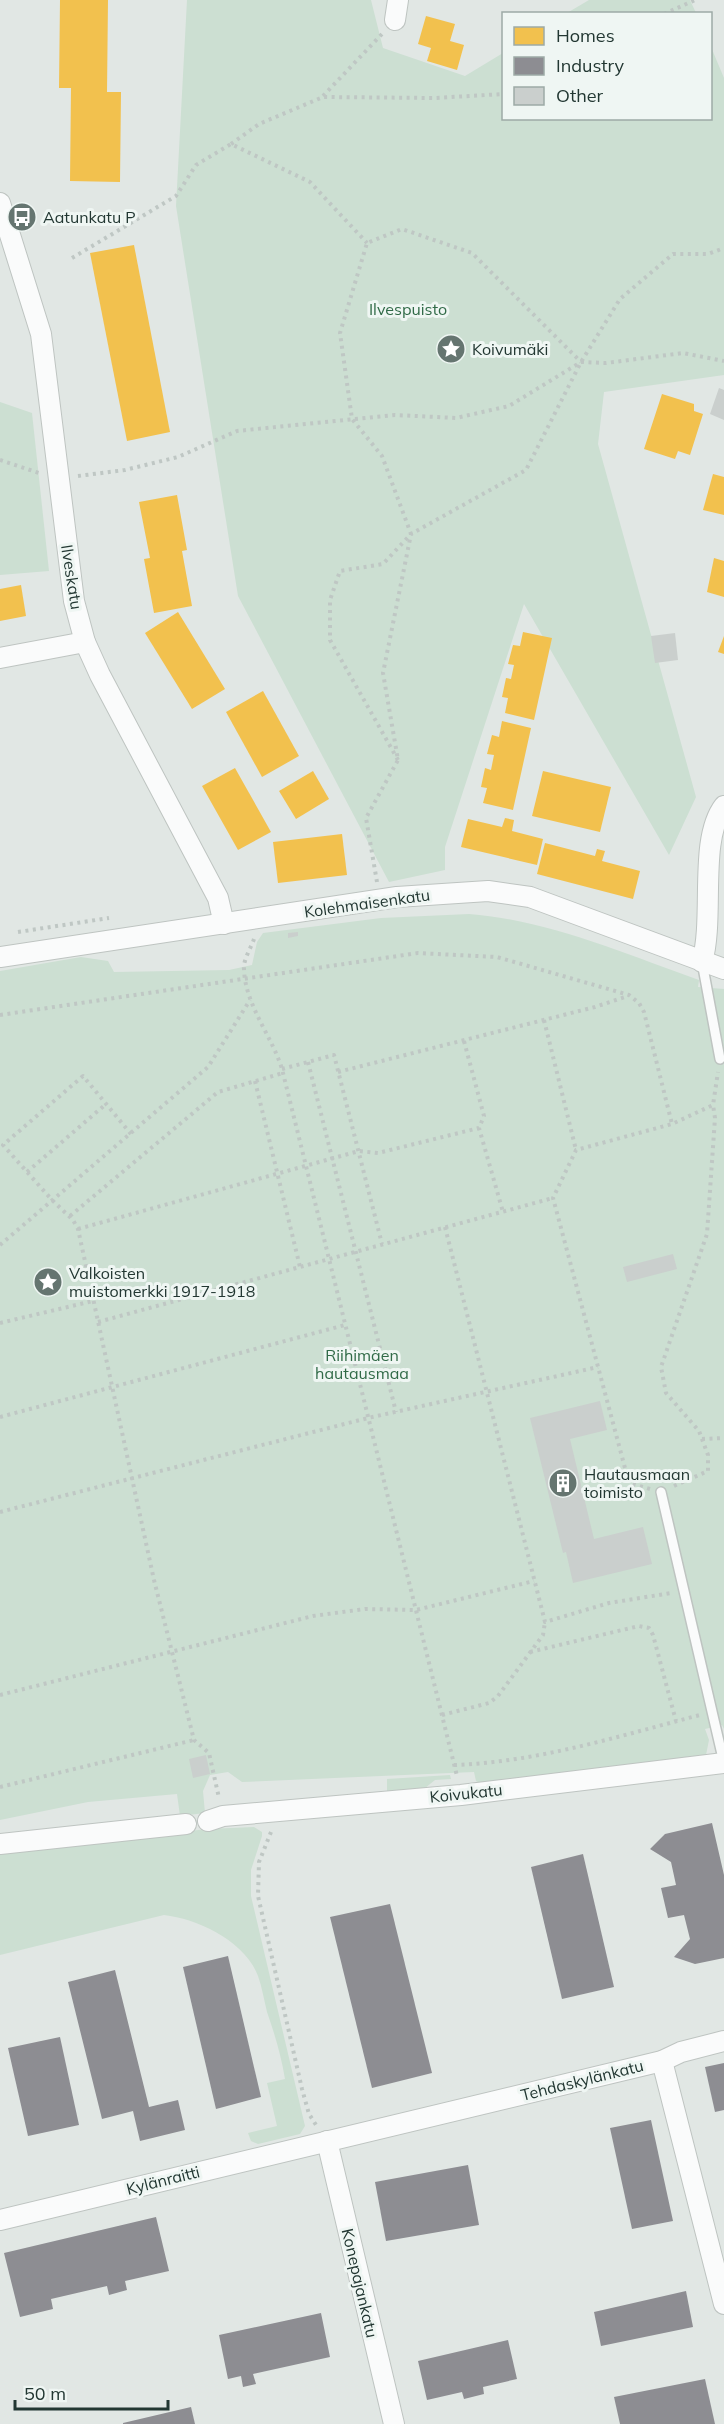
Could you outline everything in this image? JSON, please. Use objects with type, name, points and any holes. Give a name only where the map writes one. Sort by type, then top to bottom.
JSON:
[{"type":"street","points":[[395,20],[398,0]]},
{"type":"street","name":"Ilveskatu","points":[[0,203],[41,334],[74,601],[85,642],[105,685],[218,898],[224,924]]},
{"type":"street","points":[[0,658],[85,642]]},
{"type":"street","points":[[702,962],[709,926],[710,844],[713,827],[724,806]]},
{"type":"street","name":"Kolehmaisenkatu","points":[[0,957],[397,897],[465,892],[509,893],[530,897],[724,969]]},
{"type":"street","name":"Koivukatu","points":[[215,1819],[461,1795],[724,1763]]},
{"type":"street","points":[[0,1844],[186,1824]]},
{"type":"street","points":[[663,2061],[681,2052],[724,2041]]},
{"type":"street","name":"Tehdaskylänkatu","points":[[327,2141],[663,2061],[724,2304]]},
{"type":"street","name":"Kylänraitti","points":[[0,2220],[327,2141]]},
{"type":"street","name":"Konepajankatu","points":[[327,2141],[394,2424]]},
{"type":"lane","points":[[702,962],[720,1059]]},
{"type":"lane","points":[[661,1492],[724,1763]]},
{"type":"path","points":[[668,12],[694,0]]},
{"type":"path","points":[[323,97],[395,20]]},
{"type":"path","points":[[72,258],[176,196],[196,165],[260,124],[323,97],[435,98],[502,94]]},
{"type":"path","points":[[231,144],[310,182],[367,243]]},
{"type":"path","points":[[367,243],[402,228],[472,253],[580,362]]},
{"type":"path","points":[[367,243],[340,333],[352,420],[382,456],[411,534],[383,673],[398,760],[366,818],[378,883]]},
{"type":"path","points":[[398,760],[330,640],[330,600],[340,571],[383,564],[411,534],[526,470],[580,362],[620,298],[673,254],[708,254],[724,248]]},
{"type":"path","points":[[0,460],[60,479],[125,470],[178,457],[237,431],[395,415],[456,418],[509,406],[580,362],[606,363],[683,352],[724,361]]},
{"type":"path","points":[[254,920],[255,934],[243,967],[245,978],[250,999],[282,1071],[461,1795]]},
{"type":"path","points":[[0,1016],[418,954],[474,954],[496,957],[629,996],[639,1003],[644,1012],[672,1124]]},
{"type":"path","points":[[338,1072],[464,1041],[629,996]]},
{"type":"path","points":[[0,1245],[208,1066],[250,999]]},
{"type":"path","points":[[544,1020],[576,1150],[553,1198],[629,1483],[661,1492],[708,1471],[708,1455],[699,1431],[666,1393],[662,1367],[706,1234],[715,1118],[713,1105],[720,1059]]},
{"type":"path","points":[[464,1041],[484,1116],[479,1128],[503,1212]]},
{"type":"path","points":[[70,1216],[218,1092],[334,1055],[382,1244]]},
{"type":"path","points":[[308,1062],[396,1412]]},
{"type":"path","points":[[131,1134],[83,1076],[3,1145],[52,1200],[70,1216],[78,1229],[131,1478],[194,1740],[209,1753],[215,1819]]},
{"type":"path","points":[[255,1081],[300,1267]]},
{"type":"path","points":[[27,1172],[106,1104]]},
{"type":"path","points":[[576,1150],[672,1124],[713,1105]]},
{"type":"path","points":[[78,1229],[358,1151],[378,1153],[479,1128]]},
{"type":"path","points":[[0,1136],[6,1142]]},
{"type":"path","points":[[98,1322],[553,1198]]},
{"type":"path","points":[[442,1715],[489,1703],[498,1696],[543,1635],[545,1622],[445,1227]]},
{"type":"path","points":[[0,1323],[93,1301]]},
{"type":"path","points":[[0,1417],[112,1389],[345,1325]]},
{"type":"path","points":[[0,1512],[368,1418],[598,1367]]},
{"type":"path","points":[[702,1439],[724,1438]]},
{"type":"path","points":[[0,1695],[340,1611],[416,1610],[534,1581]]},
{"type":"path","points":[[545,1622],[609,1603],[683,1591]]},
{"type":"path","points":[[530,1653],[639,1626],[649,1628],[653,1635],[676,1721]]},
{"type":"path","points":[[454,1765],[526,1759],[712,1712]]},
{"type":"path","points":[[0,1787],[194,1740]]},
{"type":"path","points":[[272,1812],[273,1828],[259,1862],[258,1896],[309,2114],[327,2141]]},
{"type":"green space","name":"Ilvespuisto","points":[[187,0],[371,0],[383,48],[465,76],[502,54],[502,120],[712,120],[712,49],[724,78],[724,375],[604,392],[598,444],[696,797],[669,855],[524,604],[445,847],[445,870],[389,882],[238,596],[176,206]]},
{"type":"green space","points":[[589,0],[690,0],[696,12],[569,12]]},
{"type":"green space","points":[[0,402],[32,413],[49,571],[0,575]]},
{"type":"green space","name":"Riihimäen hautausmaa","points":[[469,914],[499,917],[557,931],[615,949],[699,980],[698,987],[724,989],[724,1729],[722,1725],[705,1729],[709,1740],[706,1755],[480,1783],[476,1781],[474,1772],[242,1782],[228,1772],[210,1775],[203,1791],[205,1813],[180,1816],[177,1794],[88,1802],[0,1820],[0,971],[81,957],[108,961],[114,972],[229,970],[252,965],[257,942],[263,933],[381,918]]},
{"type":"green space","points":[[450,1775],[451,1779],[435,1780],[425,1788],[387,1793],[387,1779]]},
{"type":"green space","points":[[254,1827],[262,1832],[262,1836],[251,1870],[251,1896],[305,2126],[300,2134],[258,2144],[251,2141],[248,2133],[277,2126],[267,2083],[285,2079],[258,1976],[252,1963],[232,1942],[191,1921],[164,1915],[0,1955],[0,1853],[207,1829]]},
{"type":"building: Homes","points":[[60,0],[108,0],[107,92],[121,92],[120,182],[70,181],[71,88],[59,88]]},
{"type":"building: Homes","points":[[426,16],[455,24],[450,41],[464,45],[457,70],[427,61],[431,48],[418,44]]},
{"type":"building: Homes","points":[[134,245],[170,432],[127,441],[90,253]]},
{"type":"building: Homes","points":[[662,394],[694,404],[694,411],[703,414],[690,455],[678,451],[675,459],[644,449]]},
{"type":"building: Homes","points":[[713,474],[724,477],[724,515],[703,510]]},
{"type":"building: Homes","points":[[177,495],[187,550],[182,551],[192,606],[154,613],[144,559],[150,558],[139,502]]},
{"type":"building: Homes","points":[[714,558],[724,561],[724,597],[707,592]]},
{"type":"building: Homes","points":[[21,585],[26,616],[0,621],[0,589]]},
{"type":"building: Homes","points":[[178,612],[225,689],[192,709],[145,633]]},
{"type":"building: Homes","points":[[523,632],[552,638],[534,720],[505,713],[508,698],[502,697],[506,678],[511,679],[514,665],[508,664],[513,645],[520,646]]},
{"type":"building: Homes","points":[[724,636],[724,654],[718,652]]},
{"type":"building: Homes","points":[[263,691],[299,756],[262,777],[226,712]]},
{"type":"building: Homes","points":[[502,721],[531,728],[513,810],[483,803],[487,788],[481,787],[485,768],[491,770],[494,755],[487,754],[492,735],[499,737]]},
{"type":"building: Homes","points":[[235,768],[271,832],[238,850],[202,786]]},
{"type":"building: Homes","points":[[313,771],[329,799],[296,819],[279,791]]},
{"type":"building: Homes","points":[[543,771],[611,787],[600,832],[532,816]]},
{"type":"building: Homes","points":[[505,818],[514,820],[512,831],[543,839],[537,865],[461,847],[468,819],[502,827]]},
{"type":"building: Homes","points":[[342,834],[347,875],[278,883],[273,842]]},
{"type":"building: Homes","points":[[545,843],[595,856],[597,849],[605,851],[602,861],[640,871],[633,899],[537,874]]},
{"type":"building: Industry","points":[[712,1823],[724,1875],[724,1958],[695,1964],[674,1957],[690,1939],[684,1915],[668,1918],[661,1888],[676,1885],[671,1862],[650,1849],[665,1834]]},
{"type":"building: Industry","points":[[583,1854],[614,1987],[562,1999],[531,1867]]},
{"type":"building: Industry","points":[[390,1904],[432,2073],[372,2088],[330,1917]]},
{"type":"building: Industry","points":[[228,1956],[261,2097],[216,2109],[183,1967]]},
{"type":"building: Industry","points":[[115,1970],[149,2107],[178,2100],[185,2130],[140,2141],[133,2111],[102,2119],[68,1982]]},
{"type":"building: Industry","points":[[60,2037],[79,2125],[28,2136],[8,2048]]},
{"type":"building: Industry","points":[[724,2063],[724,2110],[715,2112],[705,2067]]},
{"type":"building: Industry","points":[[651,2120],[673,2221],[632,2229],[610,2128]]},
{"type":"building: Industry","points":[[468,2165],[479,2225],[386,2241],[375,2182]]},
{"type":"building: Industry","points":[[156,2217],[169,2271],[125,2281],[127,2290],[109,2295],[107,2286],[51,2299],[53,2309],[20,2317],[4,2253]]},
{"type":"building: Industry","points":[[686,2291],[693,2327],[601,2346],[594,2312]]},
{"type":"building: Industry","points":[[321,2313],[330,2357],[253,2374],[256,2384],[243,2387],[241,2376],[228,2379],[219,2335]]},
{"type":"building: Industry","points":[[508,2340],[517,2379],[483,2387],[484,2394],[464,2399],[462,2392],[427,2400],[418,2361]]},
{"type":"building: Industry","points":[[705,2379],[715,2424],[620,2424],[614,2397]]},
{"type":"building: Industry","points":[[191,2407],[195,2424],[123,2424],[123,2423]]},
{"type":"building: Other","points":[[719,388],[724,390],[724,420],[710,414]]},
{"type":"building: Other","points":[[675,633],[678,660],[655,663],[651,636]]},
{"type":"building: Other","points":[[298,932],[298,936],[288,938],[288,933]]},
{"type":"building: Other","points":[[673,1254],[677,1269],[627,1282],[623,1267]]},
{"type":"building: Other","name":"Hautausmaan toimisto","points":[[600,1401],[607,1430],[570,1439],[594,1539],[643,1527],[652,1564],[573,1583],[566,1552],[563,1553],[530,1418]]},
{"type":"building: Other","points":[[206,1755],[210,1774],[193,1778],[189,1759]]},
{"type":"place","name":"Aatunkatu P","points":[[22,217]]},
{"type":"place","name":"Koivumäki","points":[[451,349]]},
{"type":"place","name":"Valkoisten muistomerkki 1917-1918","points":[[48,1282]]},
{"type":"place","name":"Hautausmaan toimisto","points":[[563,1483]]}]
